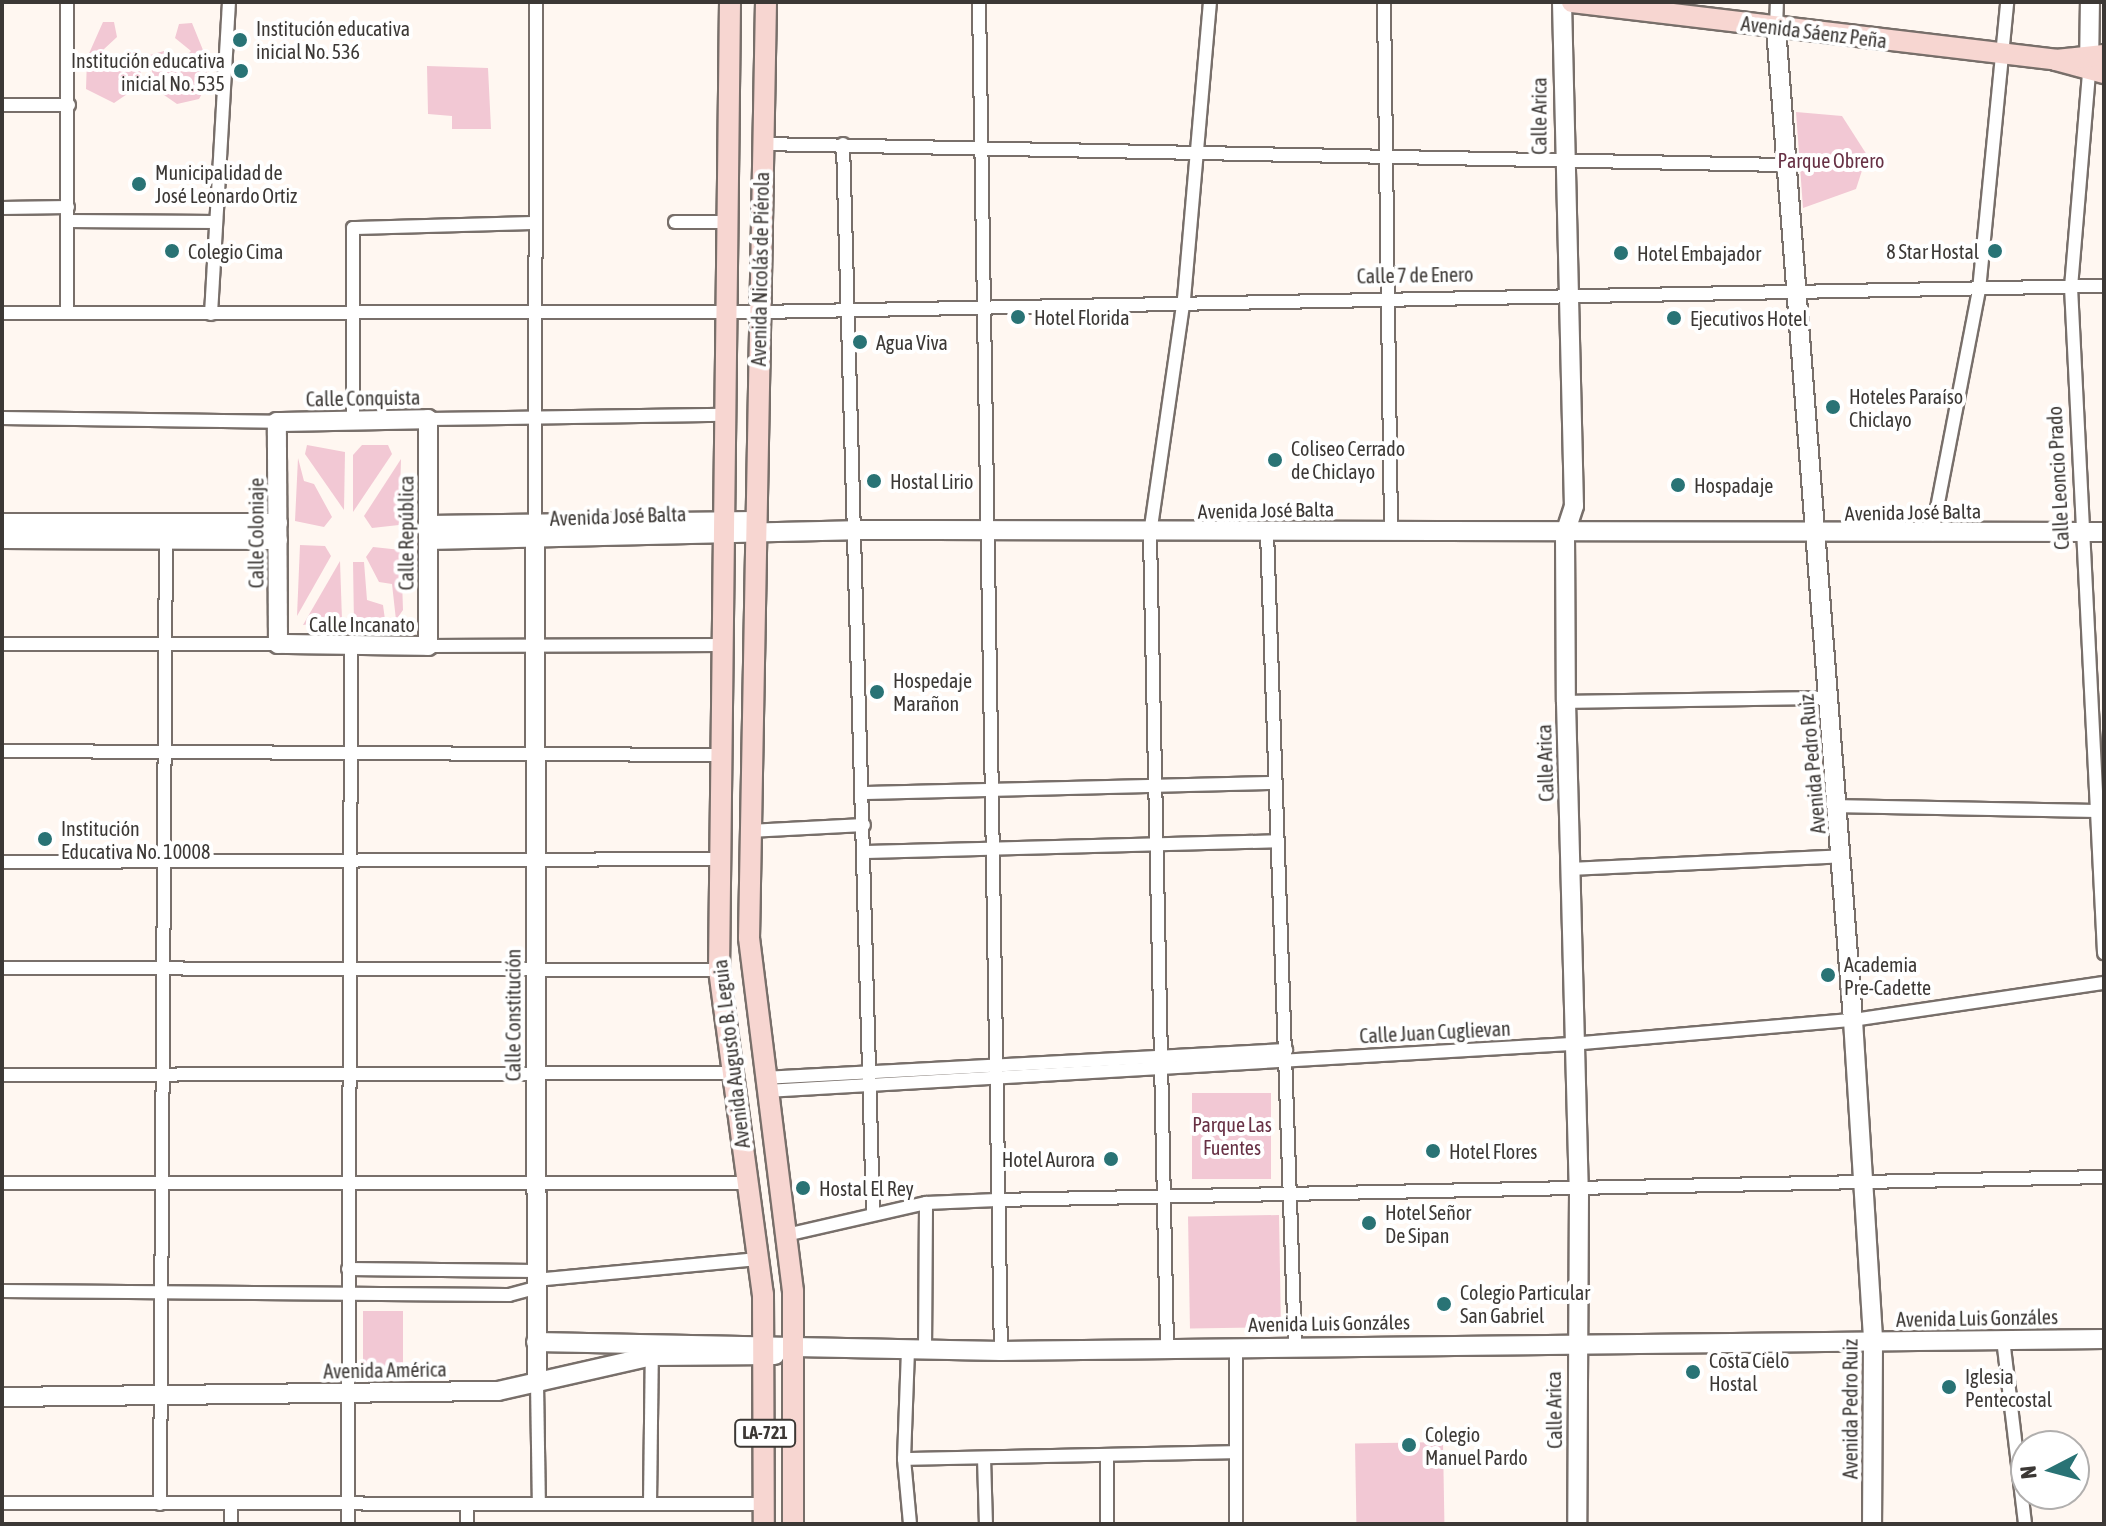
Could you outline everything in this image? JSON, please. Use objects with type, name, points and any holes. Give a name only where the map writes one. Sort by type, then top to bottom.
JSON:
[{"type":"main road","name":"Avenida Nicolás de Piérola","points":[[723,528],[730,2]]},
{"type":"main road","name":"Avenida Nicolás de Piérola","points":[[755,528],[766,2]]},
{"type":"main road","name":"Avenida Sáenz Peña","points":[[1572,2],[2097,64]]},
{"type":"main road","points":[[1637,2],[1657,11]]},
{"type":"main road","name":"Avenida Augusto B. Leguia","points":[[723,528],[719,970],[758,1259],[765,1350],[764,1514]]},
{"type":"main road","name":"Avenida Augusto B. Leguia","points":[[755,528],[749,831],[750,978],[786,1235],[795,1348],[793,1524]]},
{"type":"main road","points":[[721,832],[749,831]]},
{"type":"street","points":[[67,313],[69,2]]},
{"type":"street","points":[[211,314],[229,2]]},
{"type":"street","points":[[535,533],[536,2]]},
{"type":"street","points":[[979,2],[977,145],[984,531],[996,791],[997,1200],[1001,1351]]},
{"type":"street","points":[[1167,1347],[1165,1056],[1150,534],[1184,299],[1210,2]]},
{"type":"street","points":[[1384,2],[1391,530]]},
{"type":"street","name":"Calle Arica","points":[[1562,2],[1561,159],[1574,506],[1565,534],[1571,1044],[1579,1192],[1575,1341],[1577,1524]]},
{"type":"street","name":"Avenida Pedro Ruiz","points":[[1777,2],[1783,165],[1842,856],[1853,1020],[1873,1342],[1872,1524]]},
{"type":"street","points":[[1932,534],[1979,290],[2007,2]]},
{"type":"street","name":"Calle Leoncio Prado","points":[[2090,2],[2097,64],[2071,287],[2082,532],[2101,811],[2104,953]]},
{"type":"street","points":[[2,105],[69,105]]},
{"type":"street","points":[[763,144],[1197,149],[1783,165]]},
{"type":"street","points":[[843,144],[866,852],[873,1214]]},
{"type":"street","points":[[2,208],[216,222]]},
{"type":"street","points":[[675,222],[727,222]]},
{"type":"street","points":[[353,420],[353,228],[535,223]]},
{"type":"street","name":"Calle 7 de Enero","points":[[2,313],[211,314],[534,309],[759,312],[850,306],[1184,299],[2104,286]]},
{"type":"street","name":"Calle Conquista","points":[[2,418],[277,422],[725,415]]},
{"type":"street","name":"Calle República","points":[[428,419],[428,646]]},
{"type":"street","name":"Calle Coloniaje","points":[[277,422],[278,644]]},
{"type":"street","points":[[2,523],[166,532]]},
{"type":"street","name":"Avenida José Balta","points":[[428,533],[723,528],[1150,534],[1391,530],[1815,536],[2104,532]]},
{"type":"street","points":[[160,1504],[166,532]]},
{"type":"street","points":[[2,539],[166,532],[278,532]]},
{"type":"street","points":[[1267,532],[1273,783],[1294,1197],[1295,1346]]},
{"type":"street","name":"Calle Constitución","points":[[535,533],[534,1184],[539,1504]]},
{"type":"street","name":"Calle Incanato","points":[[2,644],[351,647],[722,645]]},
{"type":"street","points":[[348,1524],[351,647]]},
{"type":"street","points":[[1566,702],[1828,698]]},
{"type":"street","points":[[2,751],[722,755]]},
{"type":"street","points":[[862,793],[1273,783]]},
{"type":"street","points":[[1837,806],[2101,811]]},
{"type":"street","points":[[749,831],[864,825]]},
{"type":"street","points":[[866,852],[1277,841]]},
{"type":"street","points":[[1570,869],[1842,856]]},
{"type":"street","points":[[2,862],[536,864],[721,859]]},
{"type":"street","points":[[2,968],[719,970]]},
{"type":"street","name":"Calle Juan Cuglievan","points":[[765,1084],[871,1079],[997,1079],[1287,1065],[1571,1044],[1853,1020],[2104,983]]},
{"type":"street","name":"Calle Juan Cuglievan","points":[[871,1079],[997,1065],[1286,1050]]},
{"type":"street","points":[[2,1075],[732,1073]]},
{"type":"street","points":[[786,1235],[926,1203],[1863,1187],[2104,1177]]},
{"type":"street","points":[[2,1183],[747,1183]]},
{"type":"street","points":[[910,1524],[904,1459],[917,1350],[926,1203]]},
{"type":"street","points":[[348,1269],[535,1280],[758,1259]]},
{"type":"street","points":[[2,1291],[509,1295],[535,1280]]},
{"type":"street","points":[[2003,1339],[2025,1524]]},
{"type":"street","name":"Avenida Luis Gonzáles","points":[[765,1350],[1001,1351],[1575,1341],[2104,1339]]},
{"type":"street","name":"Avenida América","points":[[536,1342],[652,1349],[765,1350]]},
{"type":"street","points":[[1236,1346],[1236,1524]]},
{"type":"street","points":[[650,1504],[652,1349]]},
{"type":"street","name":"Avenida América","points":[[2,1397],[160,1398],[347,1393],[537,1383],[652,1349]]},
{"type":"street","points":[[904,1459],[1236,1452]]},
{"type":"street","points":[[1107,1455],[1107,1524]]},
{"type":"street","points":[[984,1458],[986,1524]]},
{"type":"street","points":[[2,1503],[650,1504],[764,1514]]},
{"type":"street","points":[[467,1504],[467,1524]]},
{"type":"street","points":[[231,1505],[231,1524]]},
{"type":"green space","points":[[103,22],[114,22],[117,37],[103,50],[117,65],[131,51],[143,55],[139,86],[114,103],[86,89],[87,58]]},
{"type":"green space","points":[[192,23],[207,60],[207,85],[199,99],[177,104],[154,88],[150,55],[164,51],[178,65],[191,51],[175,38],[179,24]]},
{"type":"green space","points":[[427,66],[488,68],[491,129],[452,129],[452,116],[428,114]]},
{"type":"green space","name":"Parque Obrero","points":[[1796,112],[1842,116],[1867,155],[1856,189],[1803,208]]},
{"type":"green space","points":[[307,445],[345,452],[344,510],[305,454]]},
{"type":"green space","points":[[362,445],[388,445],[392,454],[353,512],[353,455]]},
{"type":"green space","points":[[298,458],[304,481],[314,484],[332,517],[324,527],[295,521]]},
{"type":"green space","points":[[401,459],[399,525],[372,528],[364,516]]},
{"type":"green space","points":[[300,545],[325,546],[331,556],[297,616]]},
{"type":"green space","points":[[373,547],[401,550],[403,610],[396,620],[392,584],[379,582],[366,557]]},
{"type":"green space","points":[[340,561],[342,620],[303,625]]},
{"type":"green space","points":[[353,562],[364,562],[367,600],[383,605],[386,627],[354,625]]},
{"type":"green space","name":"Parque Las Fuentes","points":[[1192,1093],[1271,1093],[1271,1179],[1192,1179]]},
{"type":"green space","points":[[1279,1215],[1281,1327],[1190,1329],[1188,1217]]},
{"type":"green space","points":[[363,1311],[403,1311],[403,1379],[363,1379]]},
{"type":"green space","points":[[1443,1442],[1444,1524],[1356,1524],[1355,1444]]},
{"type":"place","name":"Institución educativa inicial No. 536","points":[[240,40]]},
{"type":"place","name":"Institución educativa inicial No. 535","points":[[241,71]]},
{"type":"place","name":"Municipalidad de José Leonardo Ortiz","points":[[139,184]]},
{"type":"place","name":"Colegio Cima","points":[[172,251]]},
{"type":"place","name":"8 Star Hostal","points":[[1995,251]]},
{"type":"place","name":"Hotel Embajador","points":[[1621,253]]},
{"type":"place","name":"Hotel Florida","points":[[1018,317]]},
{"type":"place","name":"Ejecutivos Hotel","points":[[1674,318]]},
{"type":"place","name":"Agua Viva","points":[[860,342]]},
{"type":"place","name":"Hoteles Paraíso Chiclayo","points":[[1833,407]]},
{"type":"place","name":"Coliseo Cerrado de Chiclayo","points":[[1275,460]]},
{"type":"place","name":"Hostal Lirio","points":[[874,481]]},
{"type":"place","name":"Hospadaje","points":[[1678,485]]},
{"type":"place","name":"Hospedaje Marañon","points":[[877,692]]},
{"type":"place","name":"Institución Educativa No. 10008","points":[[45,839]]},
{"type":"place","name":"Academia Pre-Cadette","points":[[1828,975]]},
{"type":"place","name":"Hotel Flores","points":[[1433,1151]]},
{"type":"place","name":"Hotel Aurora","points":[[1111,1159]]},
{"type":"place","name":"Hostal El Rey","points":[[803,1188]]},
{"type":"place","name":"Hotel Señor De Sipan","points":[[1369,1223]]},
{"type":"place","name":"Colegio Particular San Gabriel","points":[[1444,1304]]},
{"type":"place","name":"Costa Cielo Hostal","points":[[1693,1372]]},
{"type":"place","name":"Iglesia Pentecostal","points":[[1949,1387]]},
{"type":"place","name":"Colegio Manuel Pardo","points":[[1409,1445]]}]
